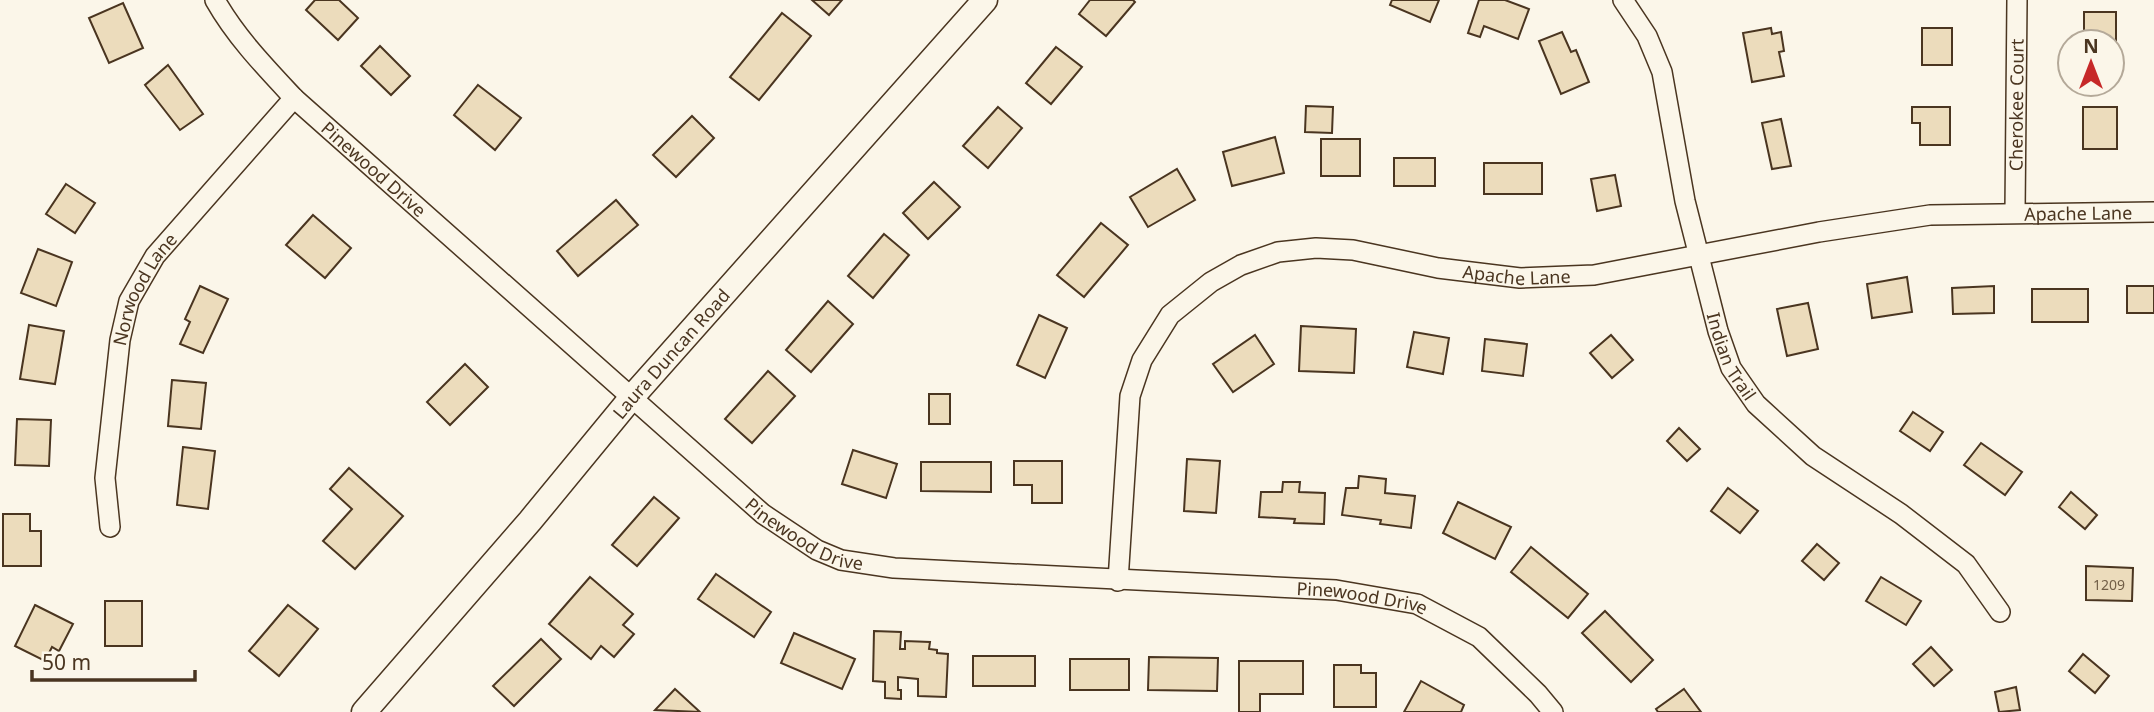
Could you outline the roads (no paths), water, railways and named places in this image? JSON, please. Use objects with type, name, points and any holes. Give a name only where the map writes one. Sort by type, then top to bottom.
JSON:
[{"type":"street","name":"Pinewood Drive","points":[[215,0],[251,52],[294,98],[763,514],[817,550],[841,560],[894,568],[1336,590],[1418,604],[1479,637],[1553,712]]},
{"type":"street","name":"Laura Duncan Road","points":[[364,712],[530,521],[632,397],[985,0]]},
{"type":"street","name":"Indian Trail","points":[[1623,0],[1647,36],[1662,72],[1685,201],[1718,331],[1731,368],[1756,404],[1813,456],[1901,514],[1966,564],[2000,612]]},
{"type":"street","name":"Cherokee Court","points":[[2015,212],[2017,0]]},
{"type":"street","name":"Norwood Lane","points":[[110,527],[105,478],[120,340],[129,300],[155,256],[294,98]]},
{"type":"street","name":"Apache Lane","points":[[1118,580],[1130,396],[1142,360],[1170,314],[1211,282],[1241,265],[1278,252],[1317,248],[1353,250],[1438,268],[1520,278],[1594,275],[1819,232],[1930,215],[2154,212]]}]
